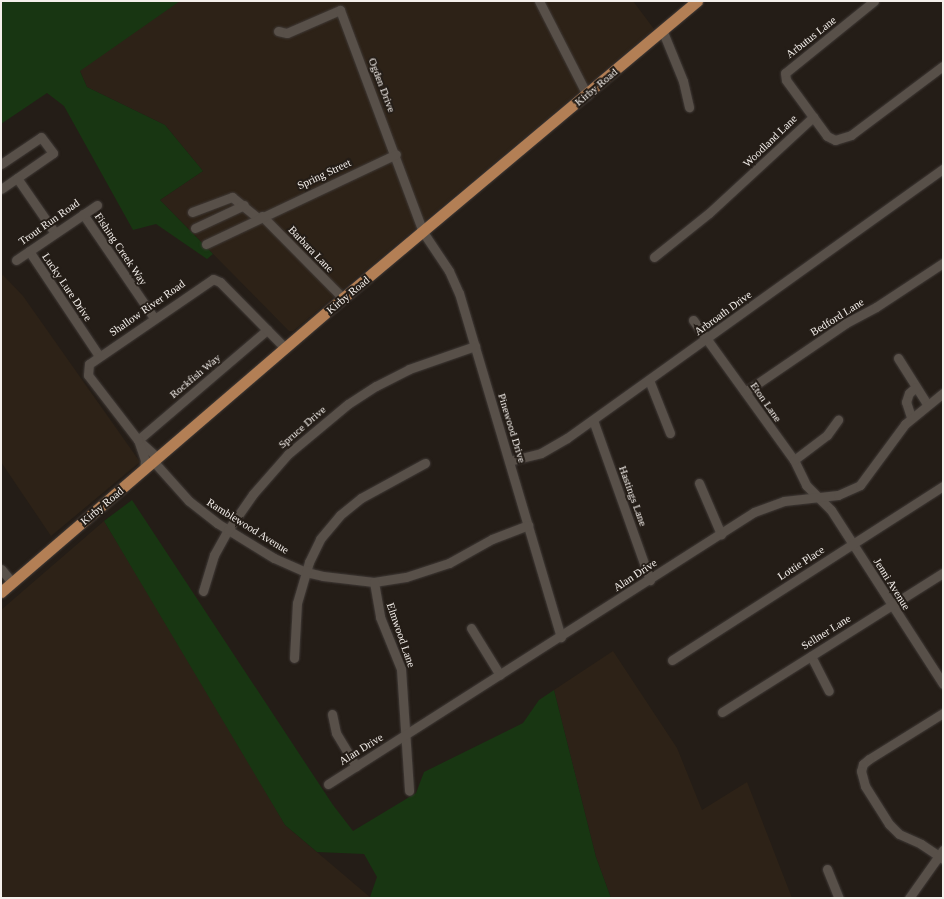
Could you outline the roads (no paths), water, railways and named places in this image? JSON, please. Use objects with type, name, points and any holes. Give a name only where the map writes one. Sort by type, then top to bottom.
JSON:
[{"type":"main road","name":"Kirby Road","points":[[1,592],[343,298],[663,32],[697,1]]},
{"type":"street","points":[[539,1],[587,95]]},
{"type":"street","name":"Arbutus Lane","points":[[813,117],[786,80],[785,73],[874,1]]},
{"type":"street","name":"Ogden Drive","points":[[278,31],[287,33],[340,10],[396,154],[423,232]]},
{"type":"street","points":[[663,32],[683,81],[689,107]]},
{"type":"street","name":"Woodland Lane","points":[[654,257],[733,192],[813,117],[832,139],[844,139],[943,66]]},
{"type":"street","points":[[1,164],[41,137],[52,153],[1,189]]},
{"type":"street","name":"Spring Street","points":[[206,244],[260,217],[396,154]]},
{"type":"street","name":"Arbroath Drive","points":[[509,461],[547,450],[593,420],[943,169]]},
{"type":"street","points":[[18,178],[55,233]]},
{"type":"street","points":[[192,212],[232,197],[244,205]]},
{"type":"street","name":"Trout Run Road","points":[[16,260],[96,204]]},
{"type":"street","points":[[195,228],[244,205]]},
{"type":"street","name":"Barbara Lane","points":[[244,205],[260,217],[343,298]]},
{"type":"street","name":"Fishing Creek Way","points":[[83,214],[154,318]]},
{"type":"street","name":"Pinewood Drive","points":[[423,232],[455,283],[561,637]]},
{"type":"street","name":"Lucky Lure Drive","points":[[29,251],[99,356]]},
{"type":"street","name":"Bedford Lane","points":[[745,392],[846,323],[876,307],[943,262]]},
{"type":"street","name":"Shallow River Road","points":[[156,460],[138,440],[88,375],[89,364],[213,279],[220,282],[285,348]]},
{"type":"street","name":"Eton Lane","points":[[694,320],[794,460],[806,485],[819,497]]},
{"type":"street","name":"Rockfish Way","points":[[138,440],[267,330]]},
{"type":"street","name":"Spruce Drive","points":[[203,591],[214,555],[228,530],[270,473],[348,404],[399,374],[475,346]]},
{"type":"street","points":[[898,358],[927,404]]},
{"type":"street","points":[[649,380],[670,433]]},
{"type":"street","points":[[911,417],[906,402],[909,393],[916,387]]},
{"type":"street","name":"Alan Drive","points":[[328,784],[767,506],[795,499],[838,495],[860,485],[911,417],[943,393]]},
{"type":"street","name":"Hastings Lane","points":[[593,420],[650,580]]},
{"type":"street","points":[[794,460],[827,435],[838,420]]},
{"type":"street","name":"Shallow River Road","points":[[138,440],[145,460],[144,470]]},
{"type":"street","name":"Ramblewood Avenue","points":[[156,460],[189,501],[228,530],[274,558],[306,572],[374,582],[406,577],[437,568],[492,539],[528,525]]},
{"type":"street","points":[[294,658],[295,615],[306,572],[320,539],[340,515],[372,490],[425,463]]},
{"type":"street","points":[[699,483],[721,534]]},
{"type":"street","name":"Lottie Place","points":[[672,660],[943,486]]},
{"type":"street","name":"Jenni Avenue","points":[[819,497],[831,510],[943,684]]},
{"type":"street","points":[[1,569],[12,582]]},
{"type":"street","name":"Sellner Lane","points":[[722,712],[943,573]]},
{"type":"street","name":"Elmwood Lane","points":[[374,582],[380,617],[401,669],[408,791]]},
{"type":"street","points":[[470,628],[500,675]]},
{"type":"street","points":[[812,656],[829,691]]},
{"type":"street","points":[[909,898],[942,855],[893,829],[874,801],[861,771],[863,764],[943,712]]},
{"type":"street","points":[[332,714],[336,733],[356,766]]},
{"type":"street","points":[[827,869],[839,898]]}]
